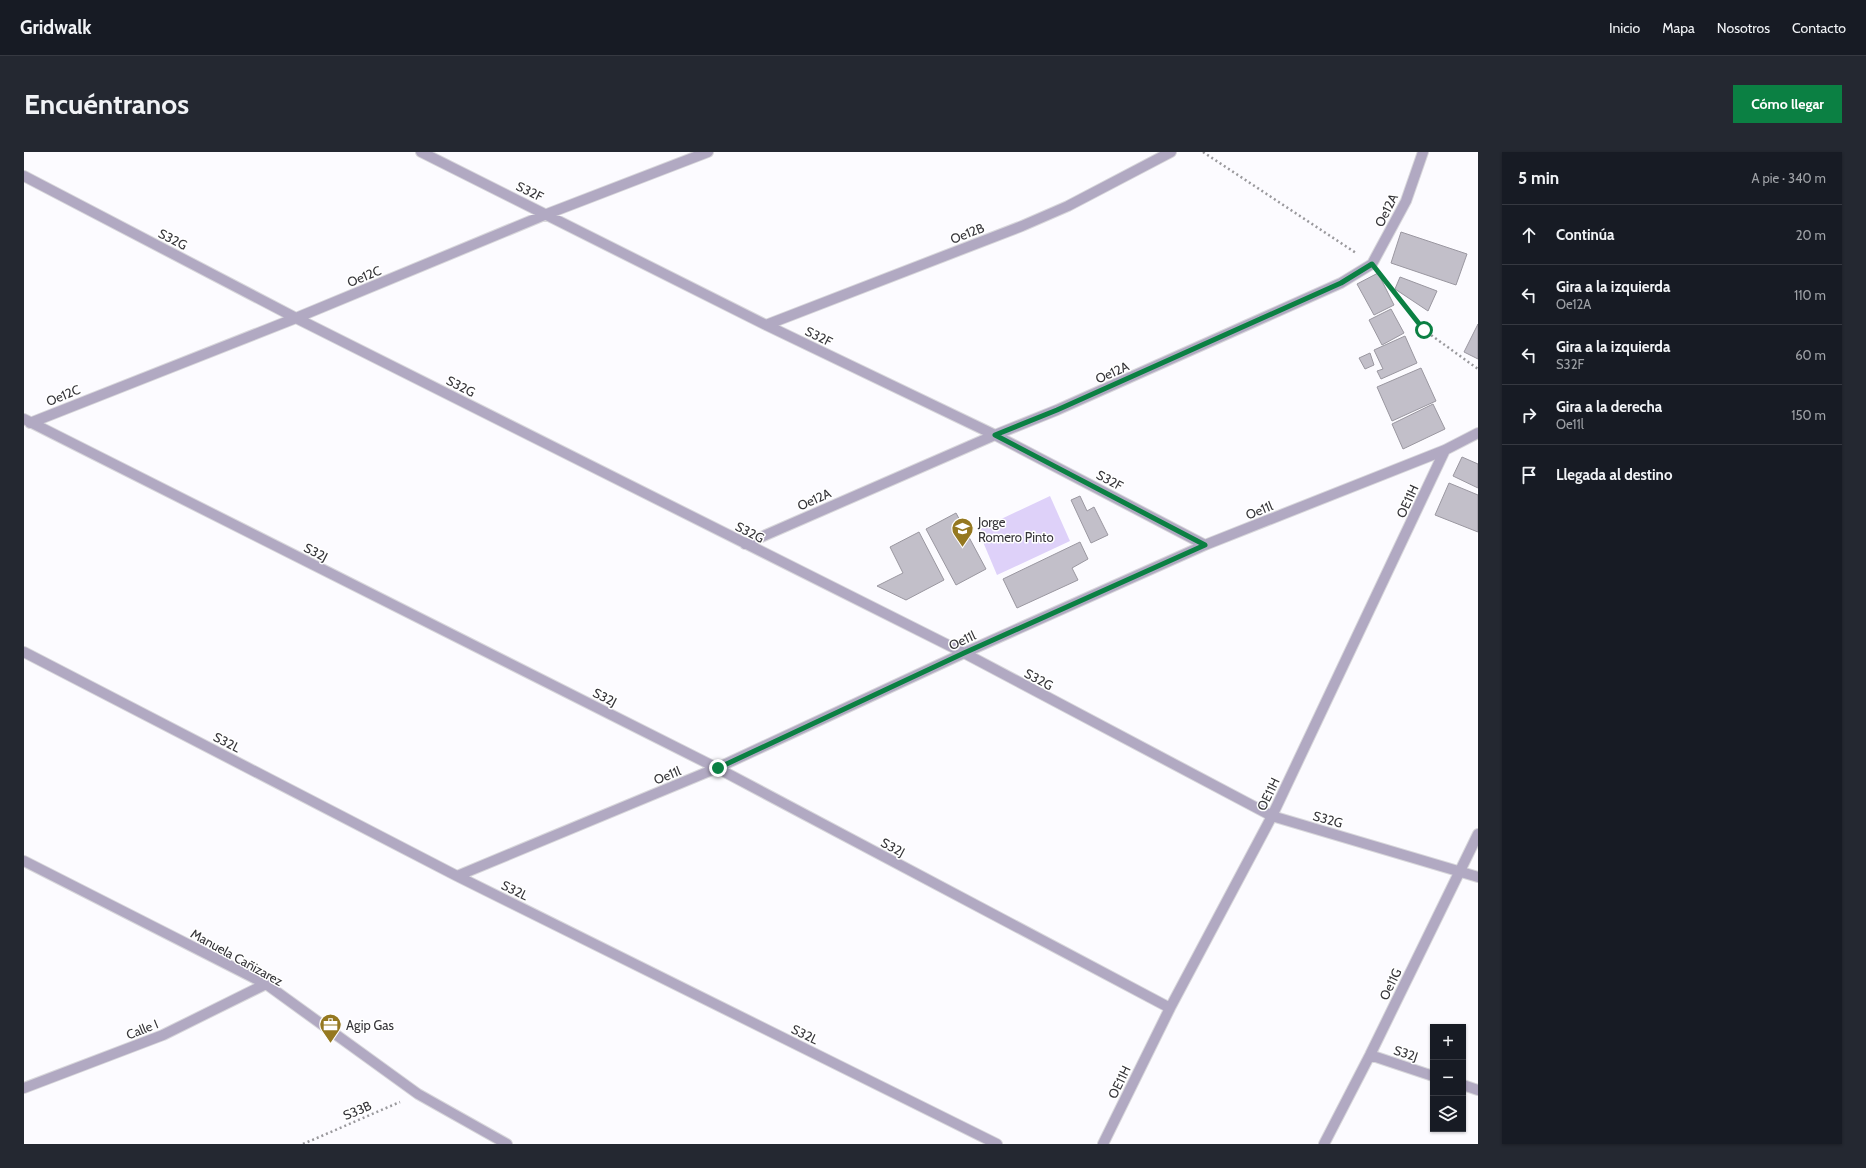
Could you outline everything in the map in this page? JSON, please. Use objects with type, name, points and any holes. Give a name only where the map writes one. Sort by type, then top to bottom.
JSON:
[{"type":"street","name":"S32F","points":[[421,152],[766,325],[995,435],[1205,545]]},
{"type":"street","name":"Oe12C","points":[[27,421],[296,318],[547,214],[708,152]]},
{"type":"street","name":"Oe12B","points":[[766,325],[1022,226],[1068,206],[1171,152]]},
{"type":"street","name":"Oe12A","points":[[745,544],[995,435],[1057,410],[1341,283],[1372,264],[1406,201],[1423,152]]},
{"type":"street","name":"S32G","points":[[24,176],[296,318],[964,653],[1272,816],[1478,877]]},
{"type":"street","name":"S32J","points":[[27,421],[718,768],[1170,1008]]},
{"type":"street","name":"Oe11l","points":[[458,876],[718,768],[964,653],[1205,545],[1445,450],[1478,432]]},
{"type":"street","name":"OE11H","points":[[1103,1144],[1170,1008],[1272,816],[1445,450]]},
{"type":"street","name":"S32L","points":[[24,652],[458,876],[997,1144]]},
{"type":"street","name":"Oe11G","points":[[1324,1144],[1370,1055],[1478,834]]},
{"type":"street","name":"Manuela Cañizarez","points":[[24,861],[266,984],[418,1094],[507,1144]]},
{"type":"street","name":"Calle I","points":[[24,1088],[164,1035],[266,984]]},
{"type":"street","name":"S32J","points":[[1370,1055],[1430,1075]]},
{"type":"street","points":[[1466,1086],[1478,1090]]},
{"type":"path","points":[[1203,152],[1372,264],[1424,330],[1478,369]]},
{"type":"path","name":"S33B","points":[[303,1144],[418,1094]]},
{"type":"shaded area","points":[[1050,496],[1070,541],[997,575],[978,530]]},
{"type":"building","points":[[1401,232],[1467,254],[1456,285],[1391,263]]},
{"type":"building","points":[[1378,273],[1394,305],[1374,315],[1357,284]]},
{"type":"building","points":[[1400,277],[1437,291],[1428,311],[1395,289]]},
{"type":"building","points":[[1391,309],[1404,333],[1382,345],[1369,320]]},
{"type":"building","points":[[1478,324],[1478,359],[1464,352]]},
{"type":"building","points":[[1405,336],[1417,363],[1381,379],[1377,371],[1383,369],[1374,350]]},
{"type":"building","points":[[1370,353],[1374,365],[1365,369],[1359,358]]},
{"type":"building","points":[[1421,368],[1436,401],[1392,421],[1377,387]]},
{"type":"building","points":[[1433,404],[1445,429],[1403,449],[1392,424]]},
{"type":"building","points":[[1462,457],[1478,464],[1478,488],[1453,476]]},
{"type":"building","points":[[1449,483],[1478,495],[1478,532],[1435,515]]},
{"type":"building","points":[[1080,496],[1087,511],[1094,507],[1108,535],[1091,543],[1071,500]]},
{"type":"building","points":[[956,513],[986,569],[956,585],[926,529]]},
{"type":"building","points":[[919,532],[944,580],[906,600],[877,586],[903,573],[890,547]]},
{"type":"building","points":[[1080,542],[1088,559],[1072,568],[1078,580],[1017,608],[1003,579]]},
{"type":"place","name":"Jorge Romero Pinto","points":[[963,548]]},
{"type":"place","name":"Agip Gas","points":[[331,1044]]},
{"type":"route","points":[[718,768],[964,653],[1205,545],[995,435],[1057,410],[1341,283],[1372,264],[1424,330]]}]
